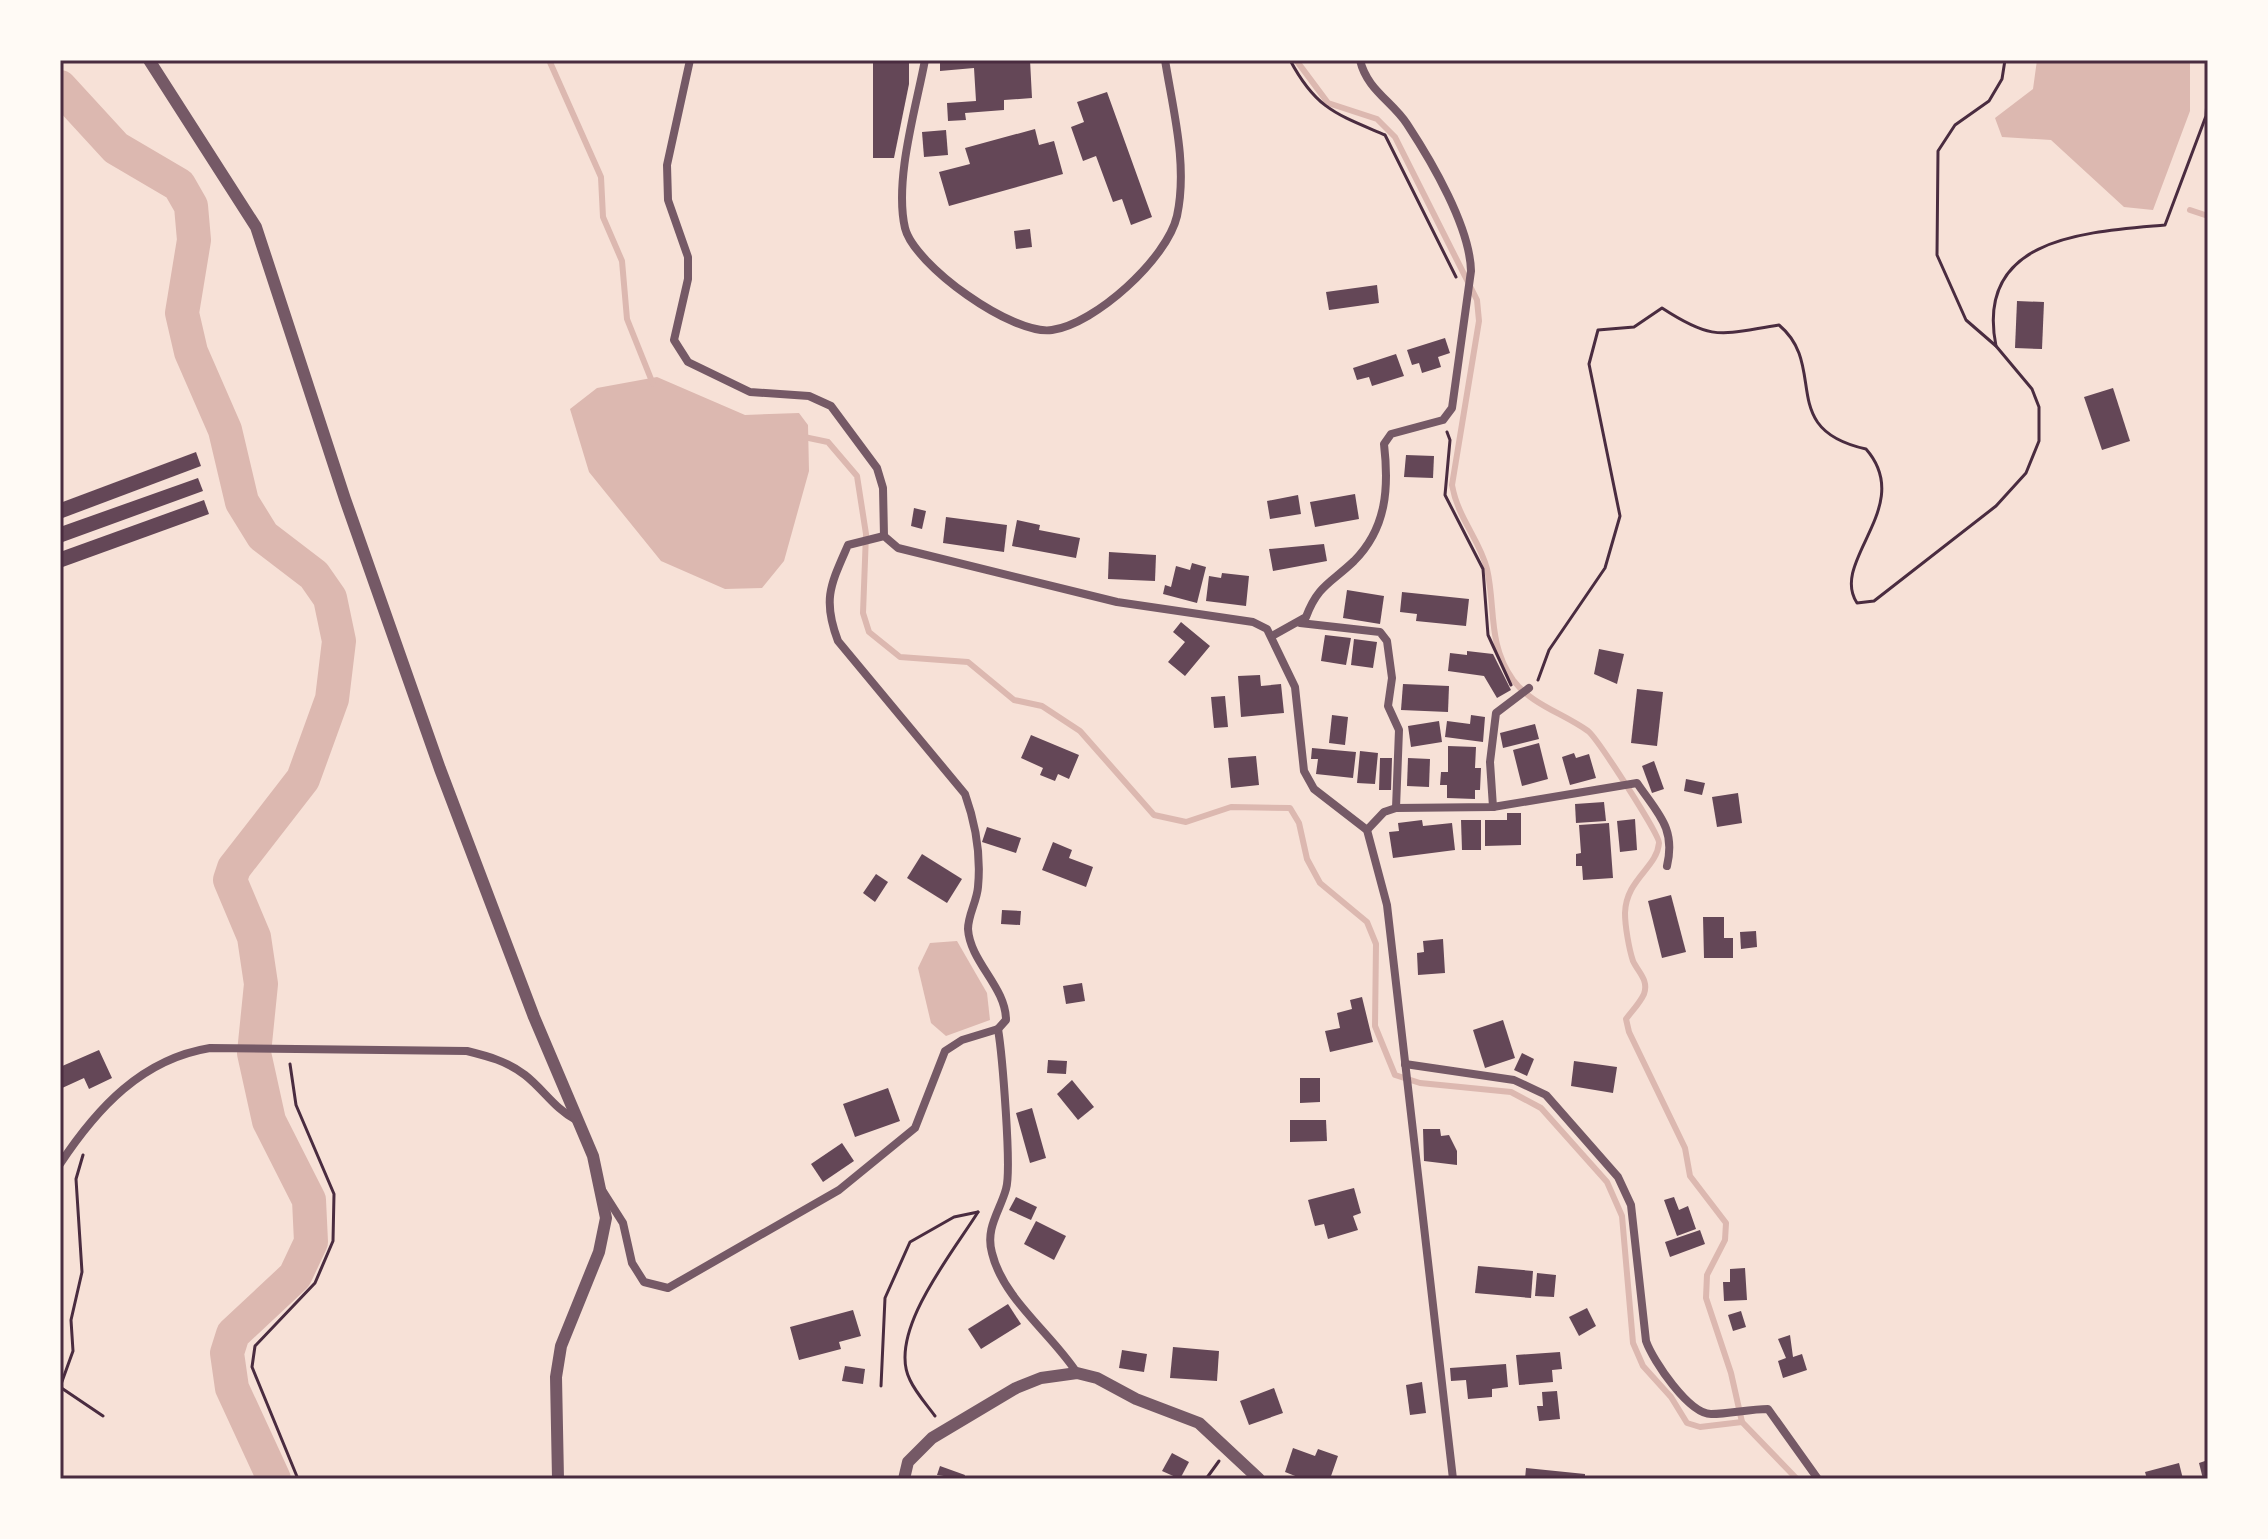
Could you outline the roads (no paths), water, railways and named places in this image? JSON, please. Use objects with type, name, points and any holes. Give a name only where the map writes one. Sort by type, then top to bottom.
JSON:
[{"type":"street","points":[[149,60],[256,227],[345,499],[440,769],[534,1017],[581,1123],[602,1189],[606,1218],[599,1252],[561,1346],[556,1377],[558,1479]]},
{"type":"street","points":[[690,60],[667,165],[668,200],[688,257],[688,279],[674,340],[688,362],[750,392],[809,396],[831,406],[877,468],[883,488],[884,536]]},
{"type":"street","points":[[925,60],[902,205],[906,230],[920,257],[950,282],[1023,327],[1049,331],[1074,325],[1114,299],[1159,252],[1177,218],[1181,167],[1165,60]]},
{"type":"street","points":[[1300,623],[1315,594],[1357,558],[1384,514],[1389,484],[1384,444],[1391,434],[1443,420],[1452,408],[1468,300],[1471,271],[1464,229],[1406,122],[1378,96],[1360,60]]},
{"type":"street","points":[[602,1189],[623,1223],[632,1263],[638,1273],[644,1282],[668,1288],[839,1190],[915,1128],[945,1051],[962,1040],[998,1029],[1006,1020],[1006,1007],[971,940],[968,927],[978,886],[975,821],[965,794],[838,641],[829,618],[828,591],[848,545],[861,539],[884,536],[898,548],[1117,602],[1253,622],[1272,636],[1295,687],[1304,771],[1314,789],[1367,830],[1387,905],[1453,1479]]},
{"type":"street","points":[[1272,636],[1300,623],[1380,632],[1387,641],[1392,678],[1388,706],[1399,730],[1396,808]]},
{"type":"street","points":[[1493,807],[1490,762],[1496,713],[1529,688]]},
{"type":"street","points":[[1367,830],[1384,812],[1396,808],[1493,807],[1637,783],[1668,828],[1672,845],[1667,866]]},
{"type":"street","points":[[998,1029],[1007,1187],[994,1214],[989,1238],[992,1255],[1016,1297],[1062,1349],[1077,1373]]},
{"type":"street","points":[[60,1164],[82,1131],[109,1100],[157,1063],[182,1052],[234,1048],[467,1051],[499,1059],[525,1075],[561,1112],[581,1123]]},
{"type":"street","points":[[1405,1064],[1514,1080],[1546,1095],[1618,1177],[1631,1205],[1646,1341],[1652,1359],[1697,1410],[1710,1414],[1768,1409],[1818,1479]]},
{"type":"street","points":[[904,1479],[908,1462],[945,1431],[1016,1388],[1041,1378],[1077,1373],[1097,1378],[1136,1399],[1199,1423],[1259,1479]]},
{"type":"waterway","points":[[549,60],[601,177],[603,217],[622,261],[627,319],[653,384]]},
{"type":"waterway","points":[[1296,60],[1328,103],[1377,119],[1395,137],[1477,300],[1479,321],[1452,485],[1455,497],[1487,569],[1499,653],[1513,680],[1529,696],[1594,737],[1657,836],[1657,852],[1630,891],[1627,901],[1625,918],[1629,944],[1645,989],[1626,1019],[1629,1032],[1685,1148],[1690,1176],[1726,1223],[1725,1240],[1707,1275],[1706,1298],[1731,1373],[1742,1422],[1797,1479]]},
{"type":"waterway","points":[[60,87],[116,148],[179,185],[191,206],[194,240],[182,313],[191,352],[225,430],[242,502],[263,536],[314,575],[330,598],[339,641],[332,699],[303,779],[234,868],[230,880],[254,937],[261,984],[254,1053],[269,1121],[309,1200],[311,1242],[295,1276],[233,1334],[227,1353],[232,1388],[274,1479]]},
{"type":"waterway","points":[[2190,210],[2208,216]]},
{"type":"waterway","points":[[804,437],[828,442],[857,476],[866,534],[863,613],[869,632],[900,657],[968,662],[1014,700],[1042,706],[1080,731],[1154,815],[1186,822],[1231,807],[1290,808],[1299,823],[1307,859],[1320,883],[1367,922],[1376,944],[1375,1026],[1395,1075],[1420,1083],[1511,1092],[1541,1108],[1607,1182],[1622,1216],[1633,1343],[1643,1366],[1671,1397],[1687,1423],[1700,1427],[1742,1422]]}]
